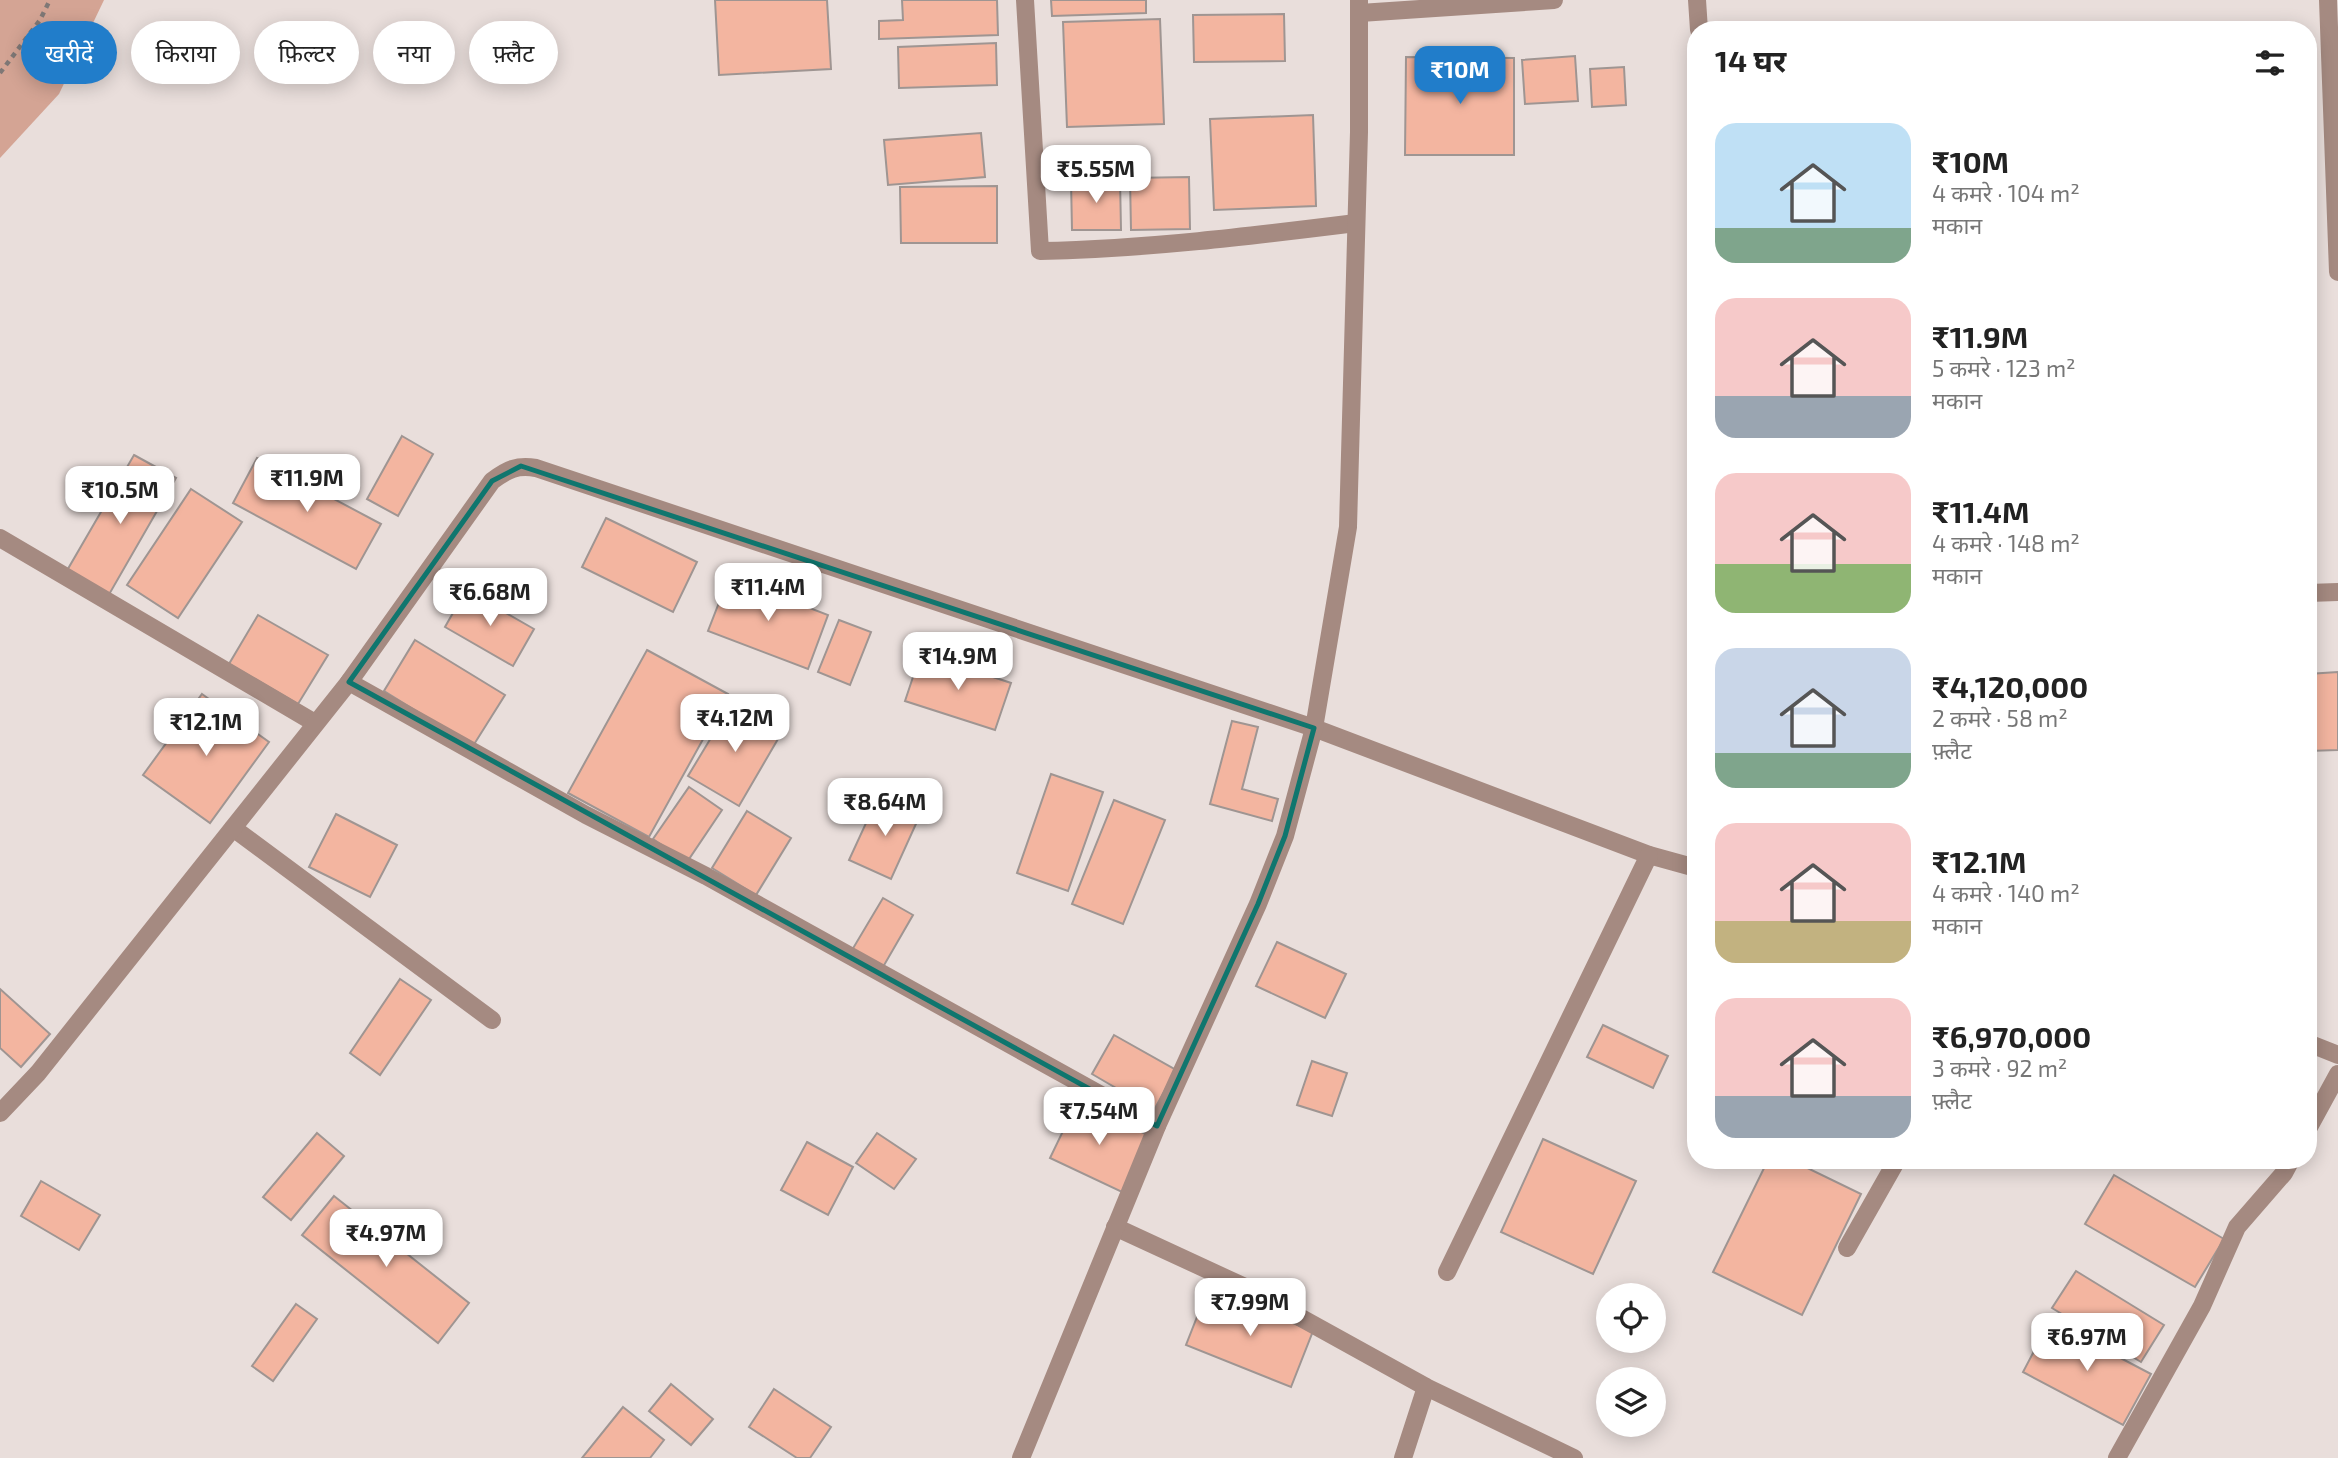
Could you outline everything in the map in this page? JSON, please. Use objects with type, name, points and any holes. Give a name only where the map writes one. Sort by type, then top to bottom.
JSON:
[{"type":"street","points":[[1025,0],[1040,251],[1117,250],[1356,223]]},
{"type":"street","points":[[1021,1458],[1157,1126],[1263,893],[1285,836],[1314,728],[1348,527],[1360,7],[1554,0]]},
{"type":"street","points":[[1697,0],[1698,21]]},
{"type":"street","points":[[2328,0],[2338,272]]},
{"type":"street","points":[[0,1113],[38,1073],[348,682],[492,481],[507,470],[521,466],[537,468],[1314,728],[1649,855],[1687,866]]},
{"type":"street","points":[[0,538],[315,723]]},
{"type":"street","points":[[2317,593],[2338,592]]},
{"type":"street","points":[[348,682],[586,815],[706,876],[1157,1126]]},
{"type":"street","points":[[233,828],[492,1020]]},
{"type":"street","points":[[1447,1272],[1649,855]]},
{"type":"street","points":[[2317,1047],[2338,1055]]},
{"type":"street","points":[[2317,1112],[2338,1074]]},
{"type":"street","points":[[1847,1248],[1892,1169]]},
{"type":"street","points":[[2117,1458],[2202,1306],[2236,1227],[2286,1169]]},
{"type":"street","points":[[1115,1227],[1247,1288],[1426,1387],[1574,1458]]},
{"type":"street","points":[[1403,1458],[1426,1387]]},
{"type":"path","points":[[0,72],[40,20],[50,0]]},
{"type":"highlighted area","points":[[521,466],[1314,728],[1285,836],[1258,904],[1157,1126],[349,682],[492,481]]},
{"type":"shaded area","points":[[0,0],[104,0],[94,21],[21,21],[21,84],[64,84],[59,94],[0,158]]},
{"type":"building","points":[[715,0],[827,0],[831,69],[719,75]]},
{"type":"building","points":[[902,0],[997,0],[998,35],[879,39],[879,21],[903,20]]},
{"type":"building","points":[[1051,0],[1146,0],[1146,13],[1052,16]]},
{"type":"building","points":[[1284,14],[1285,61],[1194,62],[1193,15]]},
{"type":"building","points":[[1160,19],[1164,124],[1067,127],[1063,22]]},
{"type":"building","points":[[996,43],[997,85],[899,88],[898,47]]},
{"type":"building","points":[[1575,56],[1578,101],[1525,104],[1522,60]]},
{"type":"building","points":[[1406,57],[1514,58],[1514,155],[1405,155]]},
{"type":"building","points":[[1624,67],[1626,105],[1592,107],[1590,69]]},
{"type":"building","points":[[1313,115],[1316,206],[1214,210],[1210,119]]},
{"type":"building","points":[[981,133],[985,177],[888,185],[884,140]]},
{"type":"building","points":[[1189,177],[1190,229],[1131,230],[1130,178]]},
{"type":"building","points":[[1120,179],[1121,230],[1072,230],[1071,180]]},
{"type":"building","points":[[997,186],[997,243],[901,243],[900,187]]},
{"type":"building","points":[[402,436],[433,454],[398,516],[367,499]]},
{"type":"building","points":[[134,455],[176,478],[107,598],[65,574]]},
{"type":"building","points":[[257,458],[381,524],[356,569],[233,503]]},
{"type":"building","points":[[191,489],[242,522],[178,618],[127,585]]},
{"type":"building","points":[[606,518],[697,562],[673,612],[582,567]]},
{"type":"building","points":[[729,577],[828,615],[808,669],[708,631]]},
{"type":"building","points":[[466,590],[534,629],[513,666],[445,627]]},
{"type":"building","points":[[258,615],[328,655],[298,704],[229,664]]},
{"type":"building","points":[[839,620],[871,632],[850,685],[818,672]]},
{"type":"building","points":[[415,640],[505,695],[473,746],[384,691]]},
{"type":"building","points":[[647,650],[728,694],[649,837],[568,793]]},
{"type":"building","points":[[921,653],[1011,683],[995,730],[905,701]]},
{"type":"building","points":[[2338,672],[2338,750],[2317,751],[2317,673]]},
{"type":"building","points":[[202,694],[269,742],[210,823],[143,775]]},
{"type":"building","points":[[732,703],[782,732],[739,806],[688,776]]},
{"type":"building","points":[[1232,721],[1258,727],[1242,789],[1278,799],[1272,821],[1210,804]]},
{"type":"building","points":[[1051,774],[1103,792],[1068,891],[1017,873]]},
{"type":"building","points":[[689,787],[722,810],[687,862],[653,839]]},
{"type":"building","points":[[878,797],[920,815],[891,879],[849,860]]},
{"type":"building","points":[[1114,800],[1165,820],[1123,924],[1072,904]]},
{"type":"building","points":[[747,811],[791,838],[756,895],[712,868]]},
{"type":"building","points":[[336,814],[397,845],[370,897],[309,867]]},
{"type":"building","points":[[883,898],[913,915],[883,967],[852,950]]},
{"type":"building","points":[[1277,942],[1346,974],[1325,1018],[1256,986]]},
{"type":"building","points":[[400,979],[431,1000],[380,1075],[350,1053]]},
{"type":"building","points":[[0,989],[50,1034],[21,1067],[0,1048]]},
{"type":"building","points":[[1603,1025],[1668,1056],[1653,1088],[1587,1057]]},
{"type":"building","points":[[1114,1035],[1176,1070],[1154,1110],[1092,1074]]},
{"type":"building","points":[[1312,1061],[1347,1073],[1332,1116],[1297,1105]]},
{"type":"building","points":[[1077,1102],[1148,1135],[1122,1192],[1050,1158]]},
{"type":"building","points":[[317,1133],[344,1156],[291,1220],[263,1197]]},
{"type":"building","points":[[877,1133],[916,1159],[894,1189],[856,1163]]},
{"type":"building","points":[[1543,1139],[1636,1181],[1593,1274],[1501,1232]]},
{"type":"building","points":[[807,1142],[853,1167],[828,1215],[781,1190]]},
{"type":"building","points":[[1764,1169],[1810,1169],[1861,1194],[1802,1315],[1713,1272]]},
{"type":"building","points":[[2114,1175],[2224,1239],[2195,1287],[2085,1224]]},
{"type":"building","points":[[41,1181],[100,1215],[79,1250],[21,1216]]},
{"type":"building","points":[[334,1196],[469,1303],[438,1343],[302,1235]]},
{"type":"building","points":[[2076,1271],[2164,1325],[2141,1362],[2052,1308]]},
{"type":"building","points":[[1208,1289],[1313,1331],[1291,1387],[1186,1345]]},
{"type":"building","points":[[296,1304],[317,1319],[273,1381],[252,1366]]},
{"type":"building","points":[[2050,1321],[2151,1374],[2123,1425],[2023,1372]]},
{"type":"building","points":[[671,1384],[713,1419],[691,1445],[649,1411]]},
{"type":"building","points":[[774,1389],[831,1427],[810,1458],[797,1458],[749,1427]]},
{"type":"building","points":[[623,1407],[664,1440],[650,1458],[582,1458]]}]
